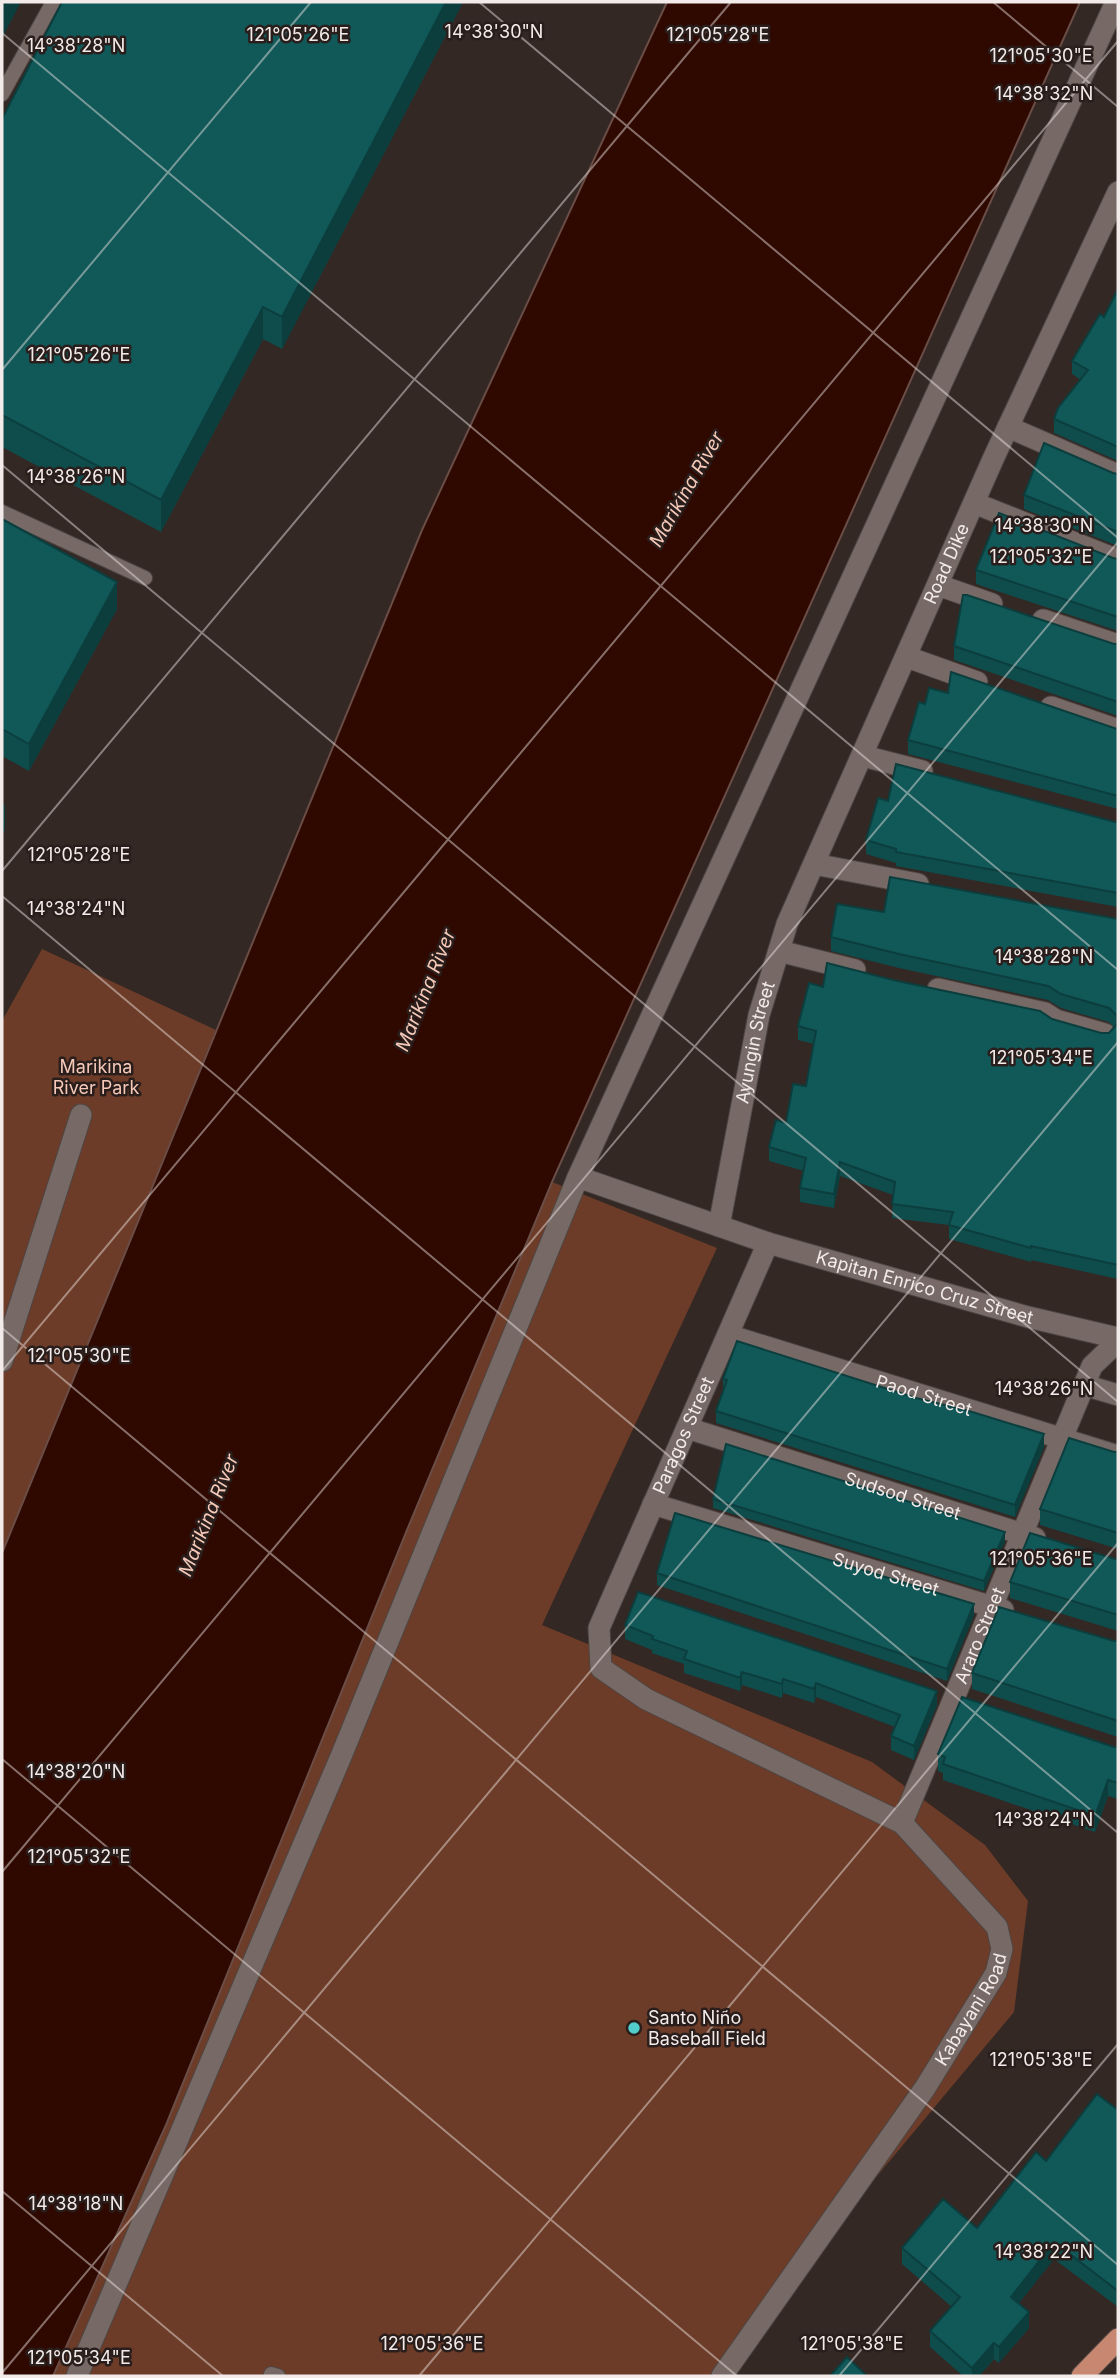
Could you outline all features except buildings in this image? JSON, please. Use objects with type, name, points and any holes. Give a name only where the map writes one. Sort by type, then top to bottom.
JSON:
[{"type":"main road","points":[[1082,2376],[1118,2339]]},
{"type":"street","points":[[77,2376],[342,1754],[579,1177],[1116,2]]},
{"type":"street","name":"Road Dike","points":[[814,864],[1008,427],[1118,192]]},
{"type":"street","points":[[1008,427],[1118,475]]},
{"type":"street","points":[[974,503],[1118,560]]},
{"type":"street","points":[[938,585],[1118,645]]},
{"type":"street","points":[[907,657],[991,687]]},
{"type":"street","points":[[1029,699],[1118,730]]},
{"type":"street","points":[[863,756],[935,775]]},
{"type":"street","points":[[814,864],[943,889]]},
{"type":"street","name":"Ayungin Street","points":[[726,1229],[759,1015],[787,924],[814,864]]},
{"type":"street","points":[[779,951],[869,974]]},
{"type":"street","points":[[922,986],[1045,1013],[1056,1020],[1105,1034]]},
{"type":"street","points":[[2,1362],[82,1115]]},
{"type":"street","name":"Kapitan Enrico Cruz Street","points":[[579,1177],[768,1243],[1028,1317],[1118,1339]]},
{"type":"street","name":"Paragos Street","points":[[599,1628],[768,1243]]},
{"type":"street","name":"Paod Street","points":[[728,1335],[1118,1456]]},
{"type":"street","name":"Araro Street","points":[[902,1823],[948,1695],[992,1607],[1092,1366],[1118,1339]]},
{"type":"street","points":[[1084,1385],[1118,1395]]},
{"type":"street","name":"Sudsod Street","points":[[687,1428],[1058,1545]]},
{"type":"street","name":"Suyod Street","points":[[653,1504],[1017,1614]]},
{"type":"street","points":[[617,1585],[643,1594]]},
{"type":"street","name":"Kabayani Road","points":[[599,1628],[601,1668],[646,1699],[902,1823],[997,1927],[1002,1949],[996,1973],[925,2088],[722,2376]]},
{"type":"street","points":[[948,1695],[979,1705]]},
{"type":"lane","points":[[2,94],[53,2]]},
{"type":"lane","points":[[2,512],[145,578]]},
{"type":"green space","name":"Marikina River Park","points":[[42,949],[216,1030],[2,1553],[2,1021]]},
{"type":"green space","points":[[552,1182],[717,1248],[542,1625],[872,1762],[985,1845],[1028,1901],[1014,2012],[710,2376],[53,2376],[166,2125],[407,1530]]},
{"type":"water","name":"Marikina River","points":[[667,2],[1080,2],[552,1182],[407,1530],[166,2125],[53,2376],[2,2376],[2,1553],[422,530]]},
{"type":"place","name":"Santo Niño Baseball Field","points":[[634,2028]]}]
